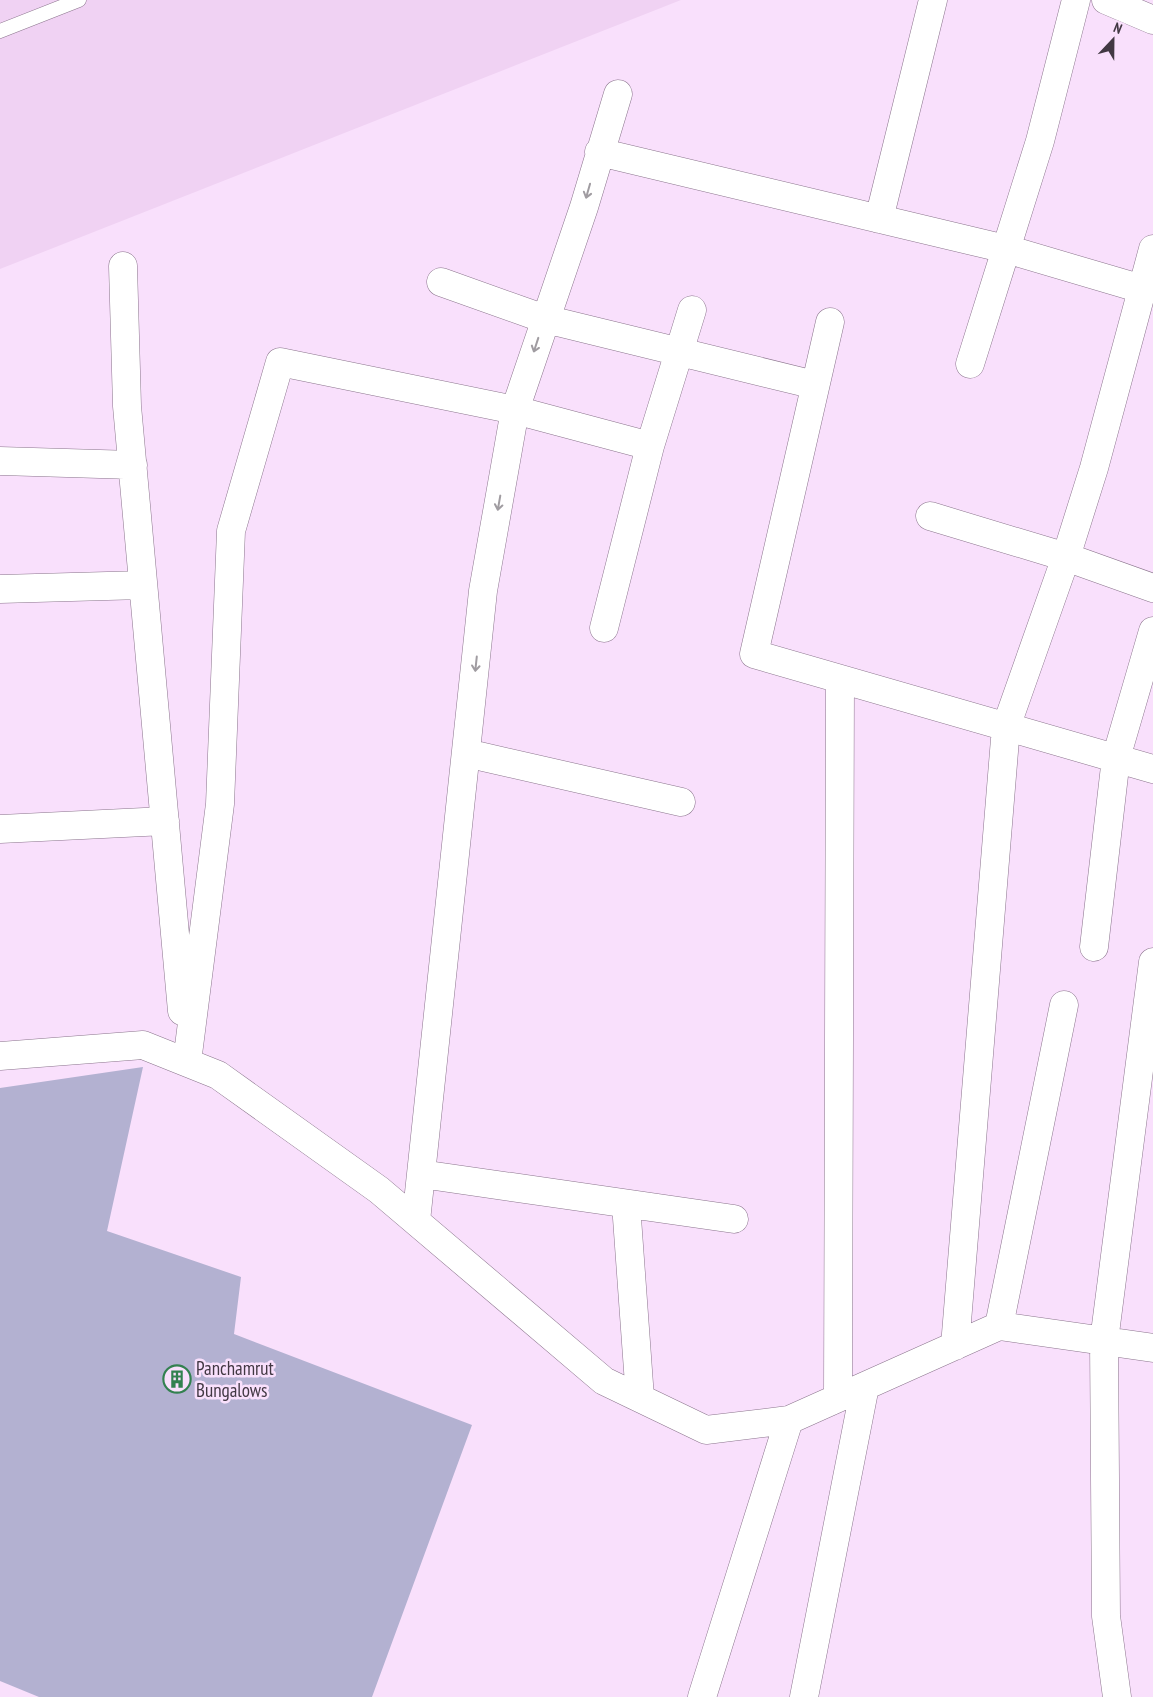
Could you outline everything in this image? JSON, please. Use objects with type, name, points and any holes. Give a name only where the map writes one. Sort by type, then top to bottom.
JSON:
[{"type":"street","points":[[879,219],[933,0]]},
{"type":"street","points":[[970,364],[1040,141],[1076,0]]},
{"type":"street","points":[[1106,0],[1153,20]]},
{"type":"street","points":[[416,1221],[484,591],[515,410],[584,207],[618,94]]},
{"type":"street","points":[[600,152],[1006,249],[1142,289]]},
{"type":"street","points":[[955,1346],[1006,727],[1066,557],[1094,468],[1153,249]]},
{"type":"street","points":[[123,266],[127,406],[186,1062]]},
{"type":"street","points":[[441,282],[545,319],[680,353],[816,384]]},
{"type":"street","points":[[604,628],[650,446],[692,310]]},
{"type":"street","points":[[830,322],[754,654],[1153,769]]},
{"type":"street","points":[[186,1062],[220,804],[231,531],[280,362],[515,410],[650,446]]},
{"type":"street","points":[[0,461],[132,465]]},
{"type":"street","points":[[930,516],[1066,557],[1153,588]]},
{"type":"street","points":[[0,589],[143,585]]},
{"type":"street","points":[[1094,947],[1116,758],[1153,631]]},
{"type":"street","points":[[838,1398],[840,678]]},
{"type":"street","points":[[466,753],[681,802]]},
{"type":"street","points":[[0,829],[164,820]]},
{"type":"street","points":[[1118,1697],[1106,1616],[1104,1341],[1144,1108],[1153,962]]},
{"type":"street","points":[[999,1326],[1064,1005]]},
{"type":"street","points":[[0,1056],[143,1045],[218,1075],[379,1190],[604,1380],[706,1430],[789,1420],[999,1326],[1153,1348]]},
{"type":"street","points":[[421,1174],[734,1220]]},
{"type":"street","points":[[626,1204],[640,1398]]},
{"type":"street","points":[[804,1697],[865,1386]]},
{"type":"street","points":[[702,1697],[789,1420]]},
{"type":"lane","points":[[0,31],[78,0]]},
{"type":"shaded area","points":[[0,0],[681,0],[0,269]]},
{"type":"building","name":"Panchamrut Bungalows","points":[[143,1067],[107,1231],[241,1277],[234,1334],[472,1425],[372,1697],[39,1697],[0,1681],[0,1088]]},
{"type":"place","name":"Panchamrut Bungalows","points":[[177,1379]]}]
